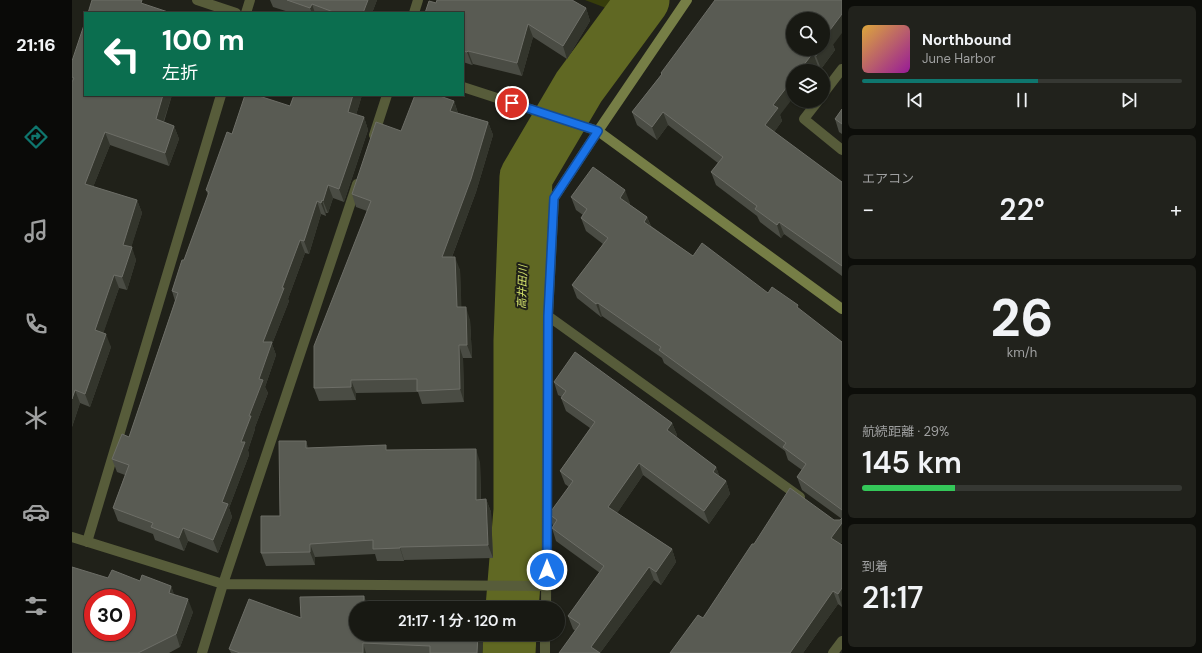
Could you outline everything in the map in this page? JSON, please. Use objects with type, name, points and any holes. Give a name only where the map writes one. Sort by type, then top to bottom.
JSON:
[{"type":"street","points":[[197,0],[233,12]]},
{"type":"street","points":[[246,12],[250,0]]},
{"type":"street","points":[[414,12],[418,0]]},
{"type":"street","points":[[546,601],[548,316],[554,198],[687,0]]},
{"type":"street","points":[[830,85],[842,69]]},
{"type":"street","points":[[464,87],[598,131],[842,310]]},
{"type":"street","points":[[86,542],[221,96]]},
{"type":"street","points":[[370,147],[387,96]]},
{"type":"street","points":[[813,108],[804,119],[842,150]]},
{"type":"street","points":[[202,653],[223,584],[360,177]]},
{"type":"street","points":[[548,316],[811,505]]},
{"type":"street","points":[[72,537],[223,584],[547,586]]},
{"type":"street","points":[[545,641],[545,653]]},
{"type":"street","points":[[833,653],[842,641]]},
{"type":"green space","points":[[585,0],[621,0],[614,11]]},
{"type":"building","points":[[92,0],[142,0],[141,3],[168,12],[88,12]]},
{"type":"building","points":[[287,0],[368,0],[363,12],[333,12],[312,4],[310,8]]},
{"type":"building","points":[[437,0],[572,0],[586,8],[563,46],[528,24],[517,63],[464,51],[464,12],[425,12],[429,1],[436,3]]},
{"type":"building","points":[[715,0],[842,0],[842,14],[830,30],[830,12],[786,12],[786,56],[811,56],[804,64],[786,64],[786,88],[773,105],[778,108],[765,125],[842,182],[842,266],[779,222],[777,225],[755,209],[757,206],[711,172],[723,157],[663,112],[652,127],[632,112],[662,74],[661,73]]},
{"type":"building","points":[[84,25],[84,96],[163,96],[156,119],[174,126],[165,153],[105,132],[85,184],[137,200],[123,245],[132,247],[122,277],[114,275],[95,330],[106,334],[85,394],[75,390],[72,399],[72,82],[74,78],[72,77],[72,61]]},
{"type":"building","points":[[245,96],[259,96],[290,106],[294,96],[353,96],[348,112],[364,117],[339,189],[328,185],[323,201],[322,200],[321,203],[317,201],[304,241],[300,240],[282,288],[284,288],[263,342],[272,342],[259,379],[263,380],[241,442],[245,442],[222,502],[228,504],[213,540],[183,528],[179,538],[151,527],[153,523],[113,508],[129,465],[112,459],[122,434],[129,437],[178,293],[172,291],[182,260],[184,260],[209,192],[206,190],[227,132],[232,134]]},
{"type":"building","points":[[415,96],[440,96],[454,101],[450,111],[488,122],[471,179],[442,257],[455,257],[457,307],[466,307],[467,345],[459,345],[460,389],[417,391],[417,379],[351,380],[351,387],[314,388],[314,346],[371,201],[352,194],[376,122],[401,131]]},
{"type":"building","points":[[842,109],[842,124],[835,119]]},
{"type":"building","points":[[593,167],[625,190],[620,198],[647,217],[644,222],[693,256],[702,243],[768,293],[772,287],[798,305],[797,307],[842,342],[842,510],[797,477],[806,464],[783,447],[786,443],[659,350],[661,347],[598,303],[596,304],[572,285],[608,238],[581,218],[587,209],[571,197]]},
{"type":"building","points":[[575,352],[672,423],[667,430],[716,467],[713,472],[726,481],[704,511],[639,463],[608,507],[672,549],[656,572],[649,567],[591,647],[600,653],[559,653],[580,624],[568,616],[604,566],[552,528],[557,520],[549,514],[573,481],[560,471],[595,422],[561,398],[566,391],[554,382]]},
{"type":"building","points":[[279,441],[306,441],[306,448],[386,445],[386,450],[476,449],[476,500],[486,499],[488,545],[373,549],[373,540],[310,544],[310,552],[261,553],[261,516],[280,516]]},
{"type":"building","points":[[790,488],[834,520],[840,520],[842,518],[842,523],[831,538],[842,545],[842,588],[838,594],[833,591],[790,653],[670,653],[698,615],[703,618],[752,544],[754,544]]},
{"type":"building","points":[[72,567],[108,578],[112,570],[140,581],[142,575],[171,586],[169,593],[188,599],[176,634],[138,653],[72,653]]},
{"type":"building","points":[[364,596],[364,601],[349,601],[349,641],[478,641],[477,653],[430,653],[430,646],[363,643],[363,653],[240,653],[229,649],[249,599],[301,618],[300,597]]},
{"type":"waterway","name":"高井田川","points":[[513,601],[520,510],[520,341],[526,177],[579,87],[643,0]]},
{"type":"waterway","name":"高井田川","points":[[509,653],[510,641]]},
{"type":"route","points":[[512,103],[598,131],[554,198],[548,316],[547,570]]}]
